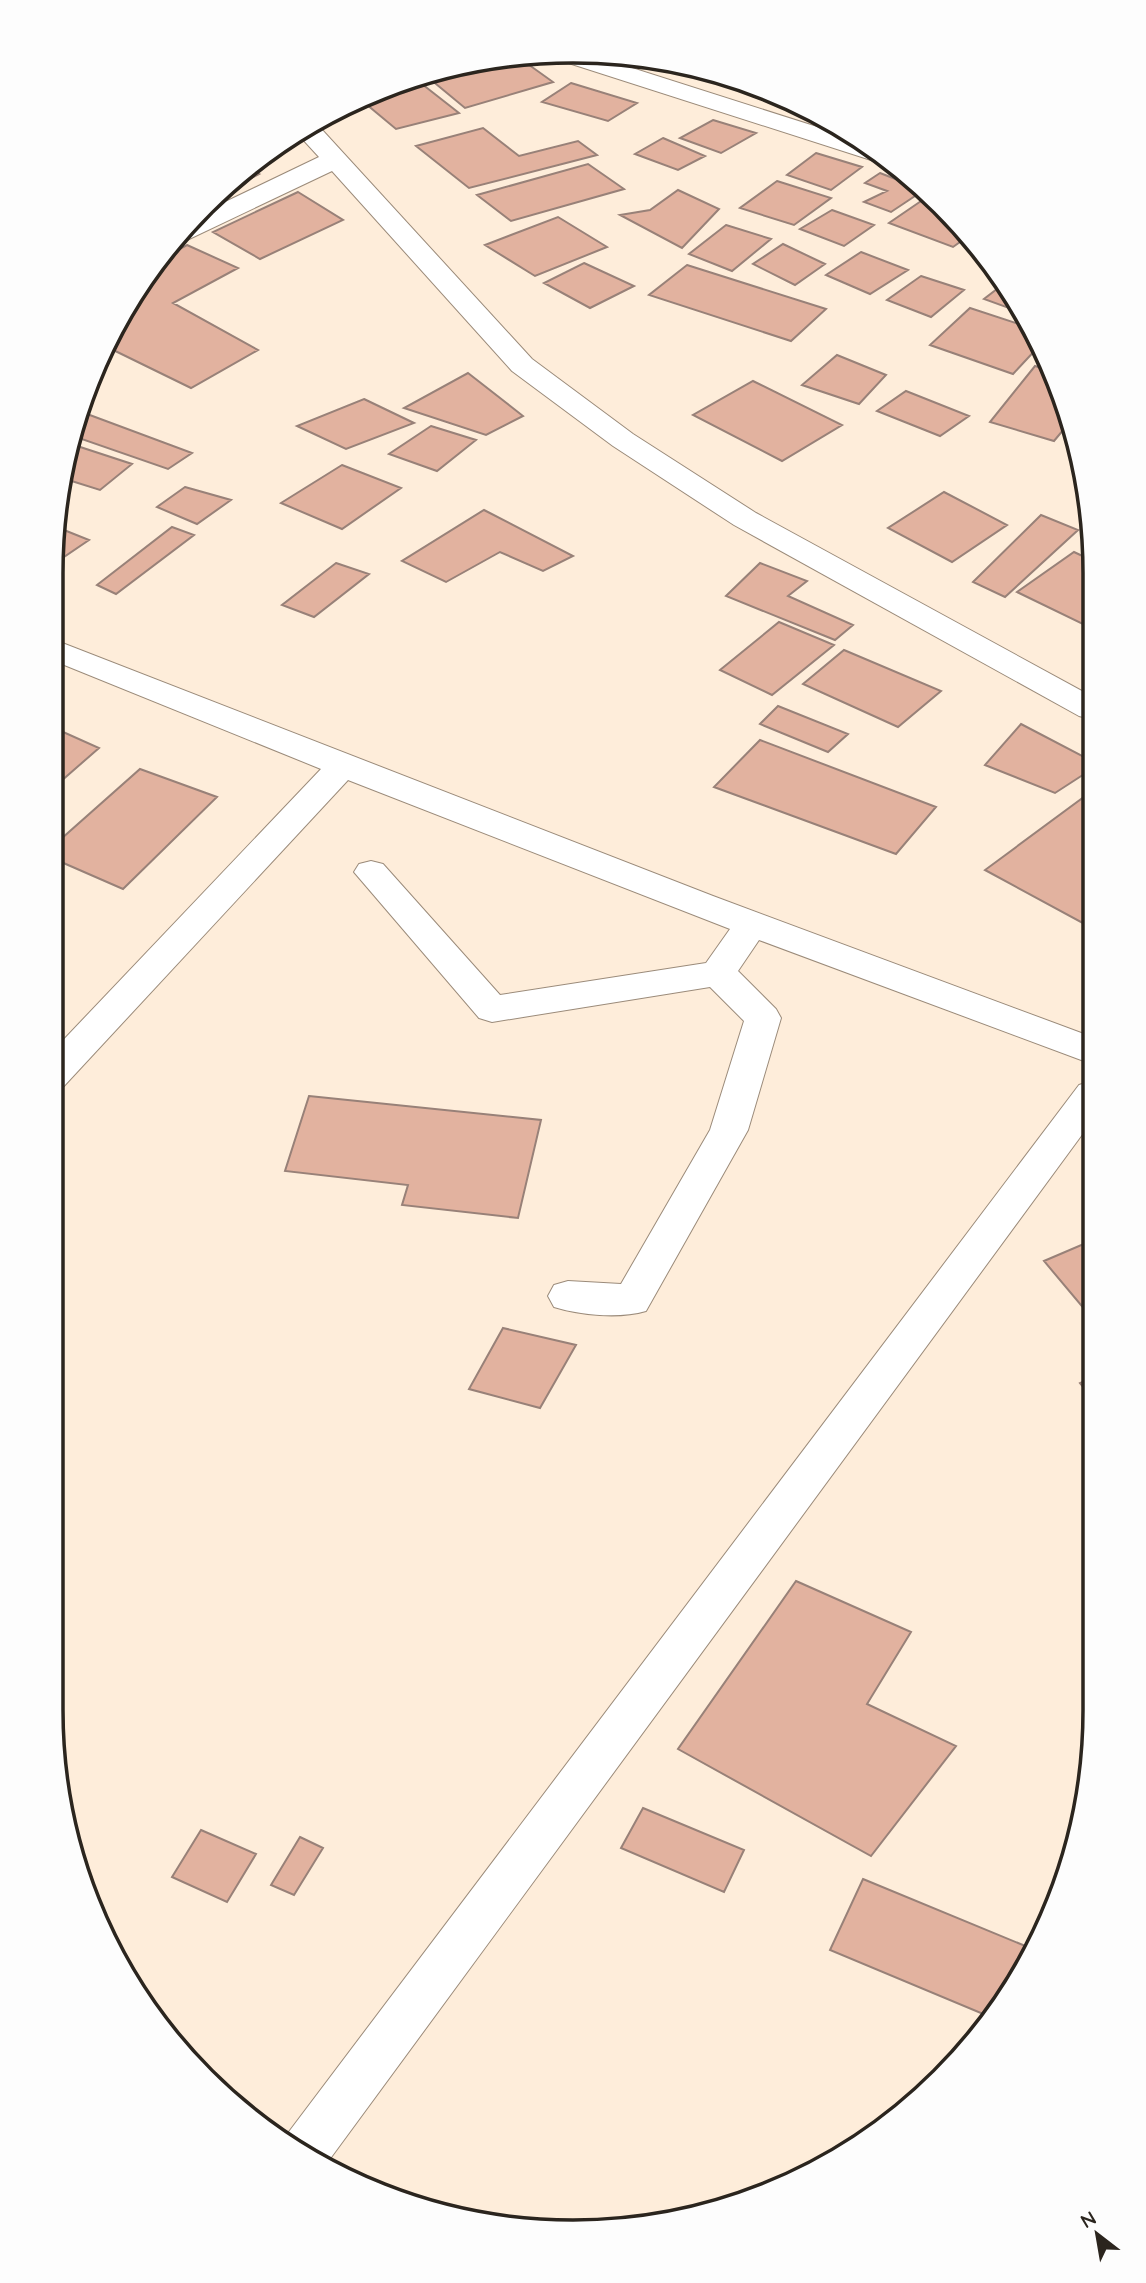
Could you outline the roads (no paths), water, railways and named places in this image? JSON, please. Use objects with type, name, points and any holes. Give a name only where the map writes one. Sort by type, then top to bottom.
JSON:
[{"type":"street","points":[[596,64],[848,144]]},
{"type":"street","points":[[313,134],[522,365],[623,440],[745,519],[1083,705]]},
{"type":"street","points":[[203,222],[336,159]]},
{"type":"street","points":[[63,653],[342,766],[751,924],[1083,1048]]},
{"type":"street","points":[[63,1064],[342,766]]},
{"type":"street","points":[[371,872],[492,1009],[718,973],[751,924]]},
{"type":"street","points":[[568,1296],[632,1300],[729,1130],[763,1018],[718,973]]},
{"type":"street","points":[[309,2146],[1083,1106]]}]
